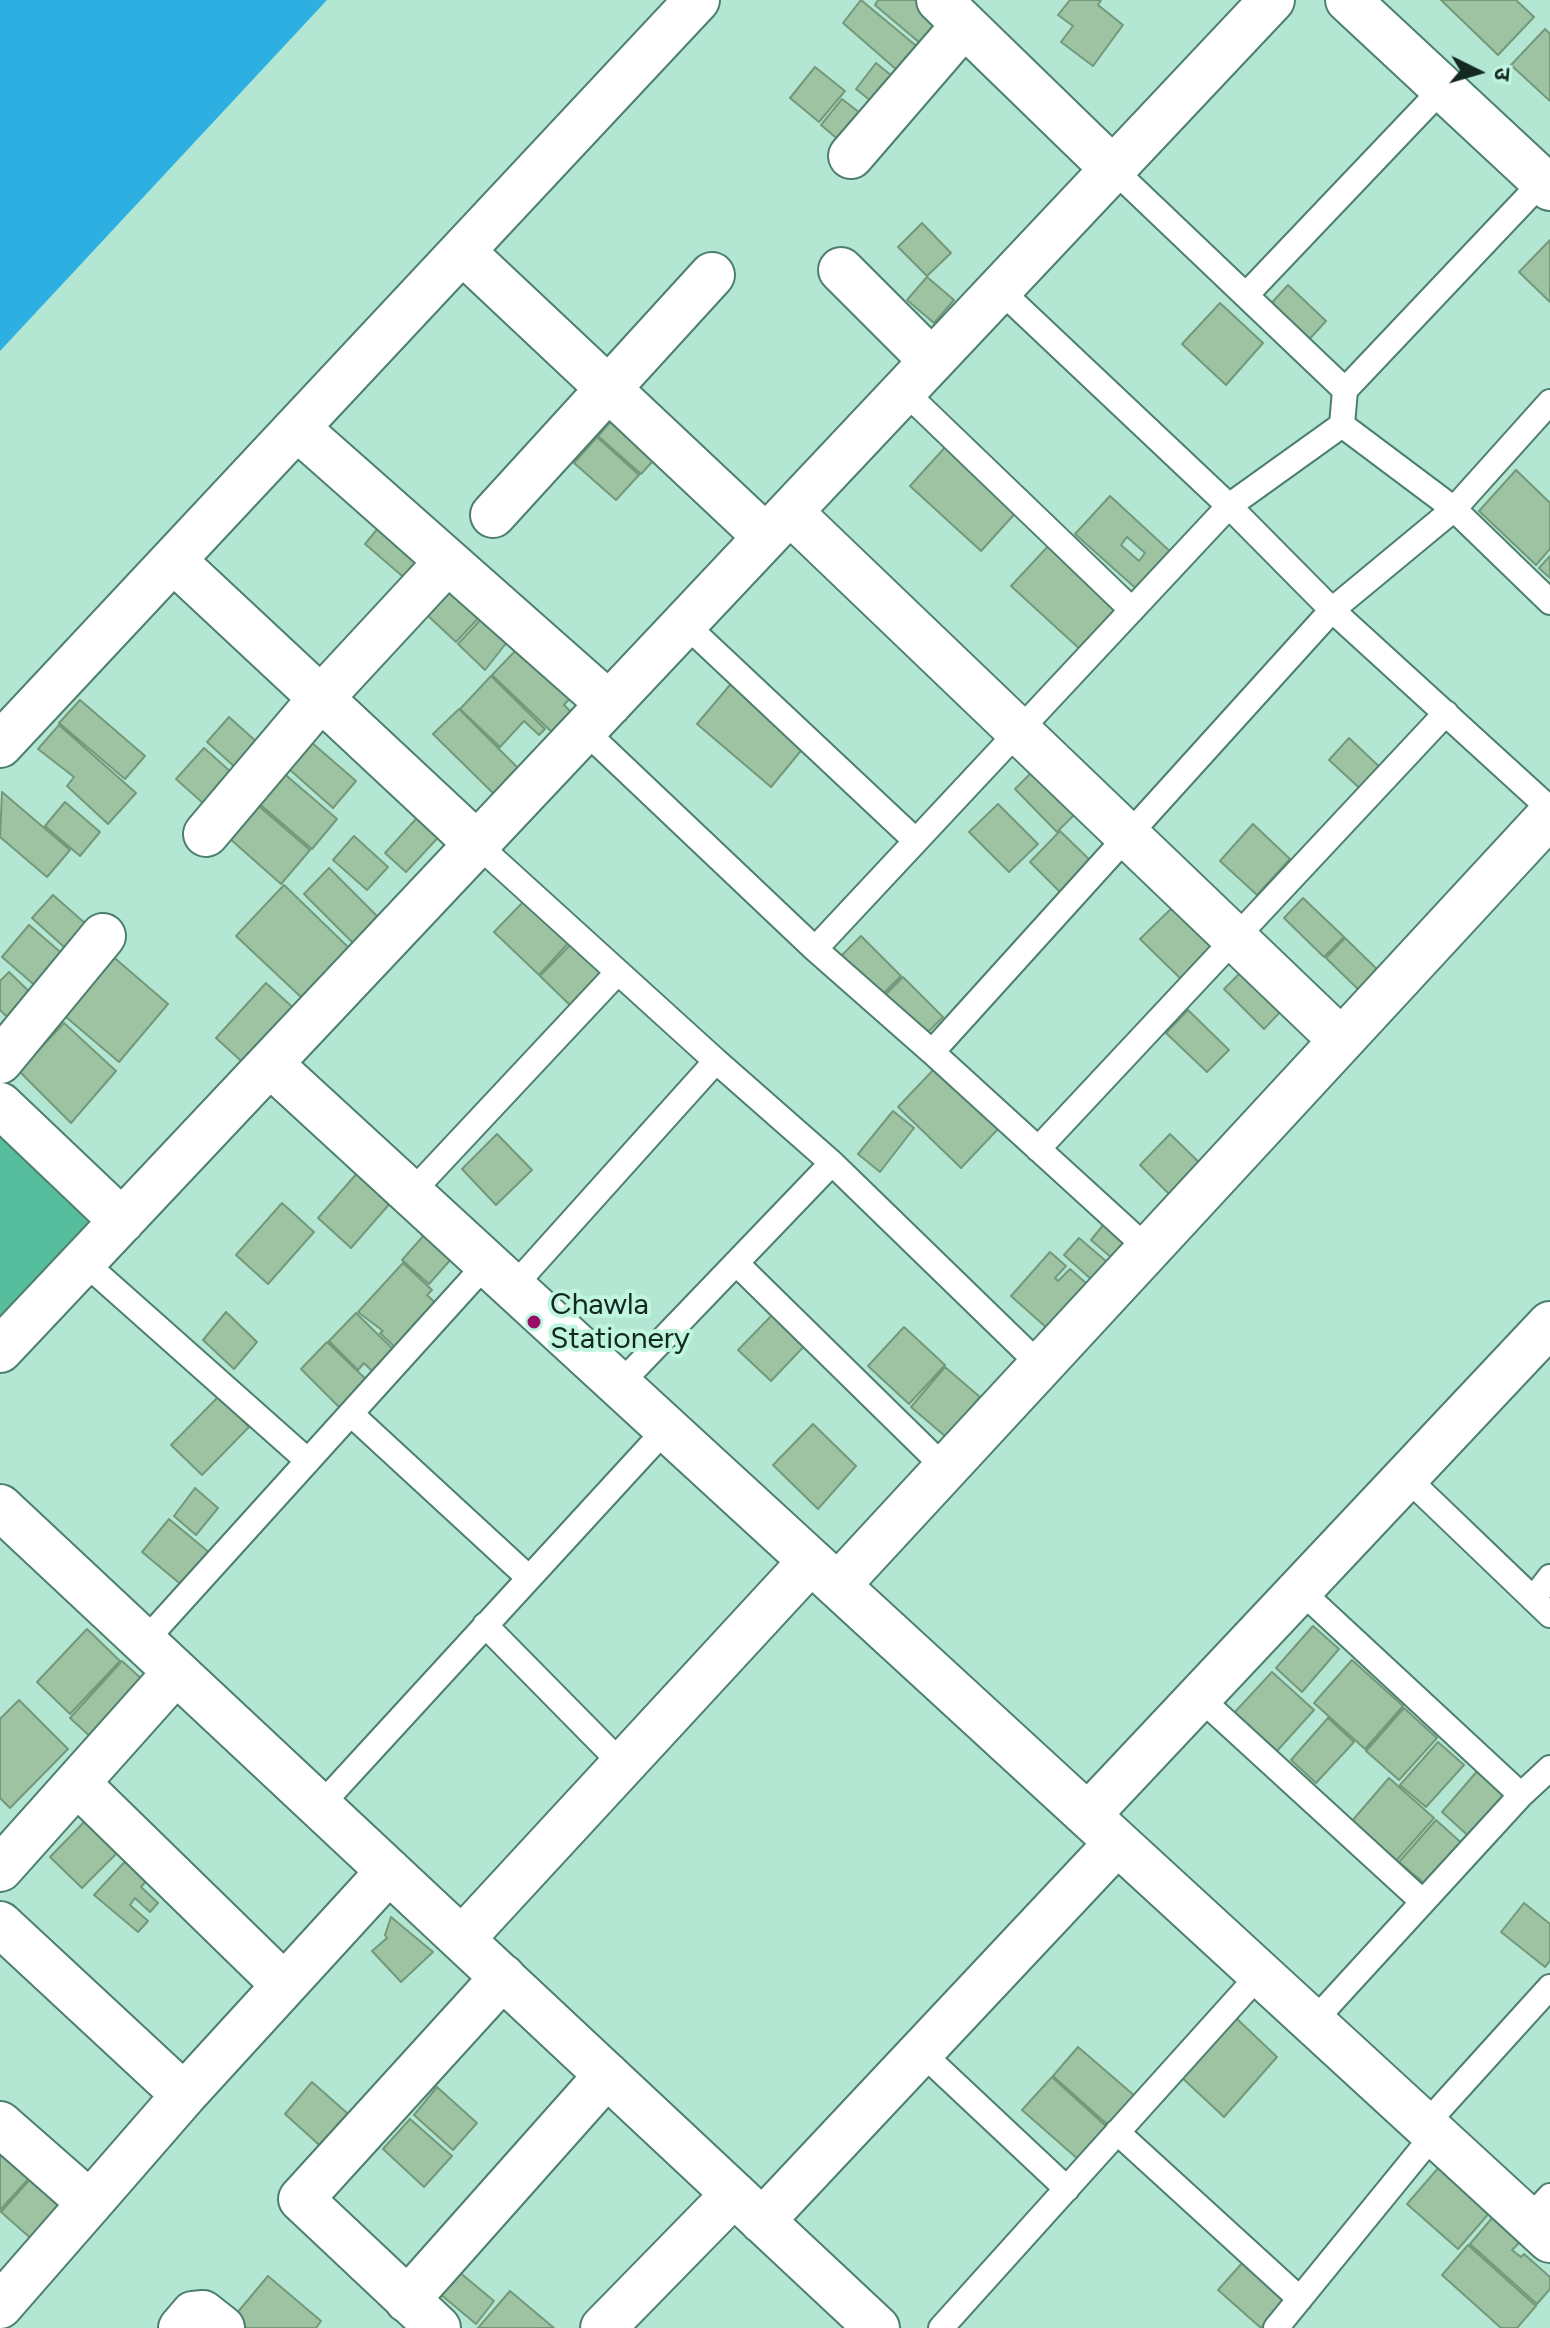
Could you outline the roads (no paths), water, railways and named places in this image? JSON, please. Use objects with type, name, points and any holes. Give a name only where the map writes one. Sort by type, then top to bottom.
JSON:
[{"type":"street","points":[[0,745],[697,0]]},
{"type":"street","points":[[0,1350],[1272,0]]},
{"type":"street","points":[[1352,1],[1546,185]]},
{"type":"street","points":[[851,156],[951,13],[1113,169]]},
{"type":"street","points":[[463,252],[608,389],[778,525],[1019,731],[1341,1040]]},
{"type":"street","points":[[841,270],[918,376]]},
{"type":"street","points":[[493,515],[712,275]]},
{"type":"street","points":[[297,428],[447,562],[596,717]]},
{"type":"street","points":[[173,560],[477,844]]},
{"type":"street","points":[[206,834],[321,698],[447,562]]},
{"type":"street","points":[[462,1939],[622,1764],[824,1573],[946,1469],[1550,815]]},
{"type":"street","points":[[0,1061],[103,936]]},
{"type":"street","points":[[270,1064],[1430,2129],[1543,2219]]},
{"type":"street","points":[[0,1105],[122,1221]]},
{"type":"street","points":[[603,2328],[748,2207],[921,2052],[1103,1829],[1199,1697],[1550,1324]]},
{"type":"street","points":[[0,1507],[877,2328]]},
{"type":"street","points":[[4,1854],[77,1783],[176,1672]]},
{"type":"street","points":[[77,1783],[284,1985]]},
{"type":"street","points":[[0,2306],[184,2095],[389,1871]]},
{"type":"street","points":[[0,1924],[184,2095]]},
{"type":"street","points":[[503,1977],[302,2194],[303,2205],[423,2314],[607,2075]]},
{"type":"street","points":[[0,2124],[90,2203]]},
{"type":"street","points":[[181,2328],[193,2314],[203,2313],[222,2328]]},
{"type":"lane","points":[[1246,295],[1443,88]]},
{"type":"lane","points":[[1113,169],[1345,390]]},
{"type":"lane","points":[[815,949],[1229,506],[1342,425],[1345,390],[1546,185]]},
{"type":"lane","points":[[999,289],[1229,506],[1332,610],[1550,809]]},
{"type":"lane","points":[[918,376],[1132,610]]},
{"type":"lane","points":[[932,1052],[1332,610],[1454,509],[1549,406]]},
{"type":"lane","points":[[1342,425],[1454,509],[1550,602]]},
{"type":"lane","points":[[685,624],[916,841]]},
{"type":"lane","points":[[1038,1149],[1446,713]]},
{"type":"lane","points":[[596,717],[815,949],[1148,1249]]},
{"type":"lane","points":[[477,844],[832,1163],[1041,1366]]},
{"type":"lane","points":[[411,1193],[618,972]]},
{"type":"lane","points":[[144,1642],[351,1414],[500,1275],[716,1061]]},
{"type":"lane","points":[[619,1385],[832,1163]]},
{"type":"lane","points":[[84,1262],[308,1461]]},
{"type":"lane","points":[[736,1263],[946,1469]]},
{"type":"lane","points":[[351,1414],[529,1578]]},
{"type":"lane","points":[[320,1806],[667,1428]]},
{"type":"lane","points":[[1406,1477],[1541,1607],[1550,1577]]},
{"type":"lane","points":[[1300,1590],[1521,1795]]},
{"type":"lane","points":[[485,1625],[622,1764]]},
{"type":"lane","points":[[1199,1697],[1423,1902]]},
{"type":"lane","points":[[1313,2022],[1521,1795],[1550,1768]]},
{"type":"lane","points":[[941,2328],[1260,1974]]},
{"type":"lane","points":[[1276,2328],[1430,2129],[1550,1987]]},
{"type":"lane","points":[[921,2052],[1067,2189]]},
{"type":"lane","points":[[1117,2132],[1300,2299]]},
{"type":"water","points":[[0,0],[327,0],[0,351]]},
{"type":"place","name":"Chawla Stationery","points":[[534,1322]]}]
